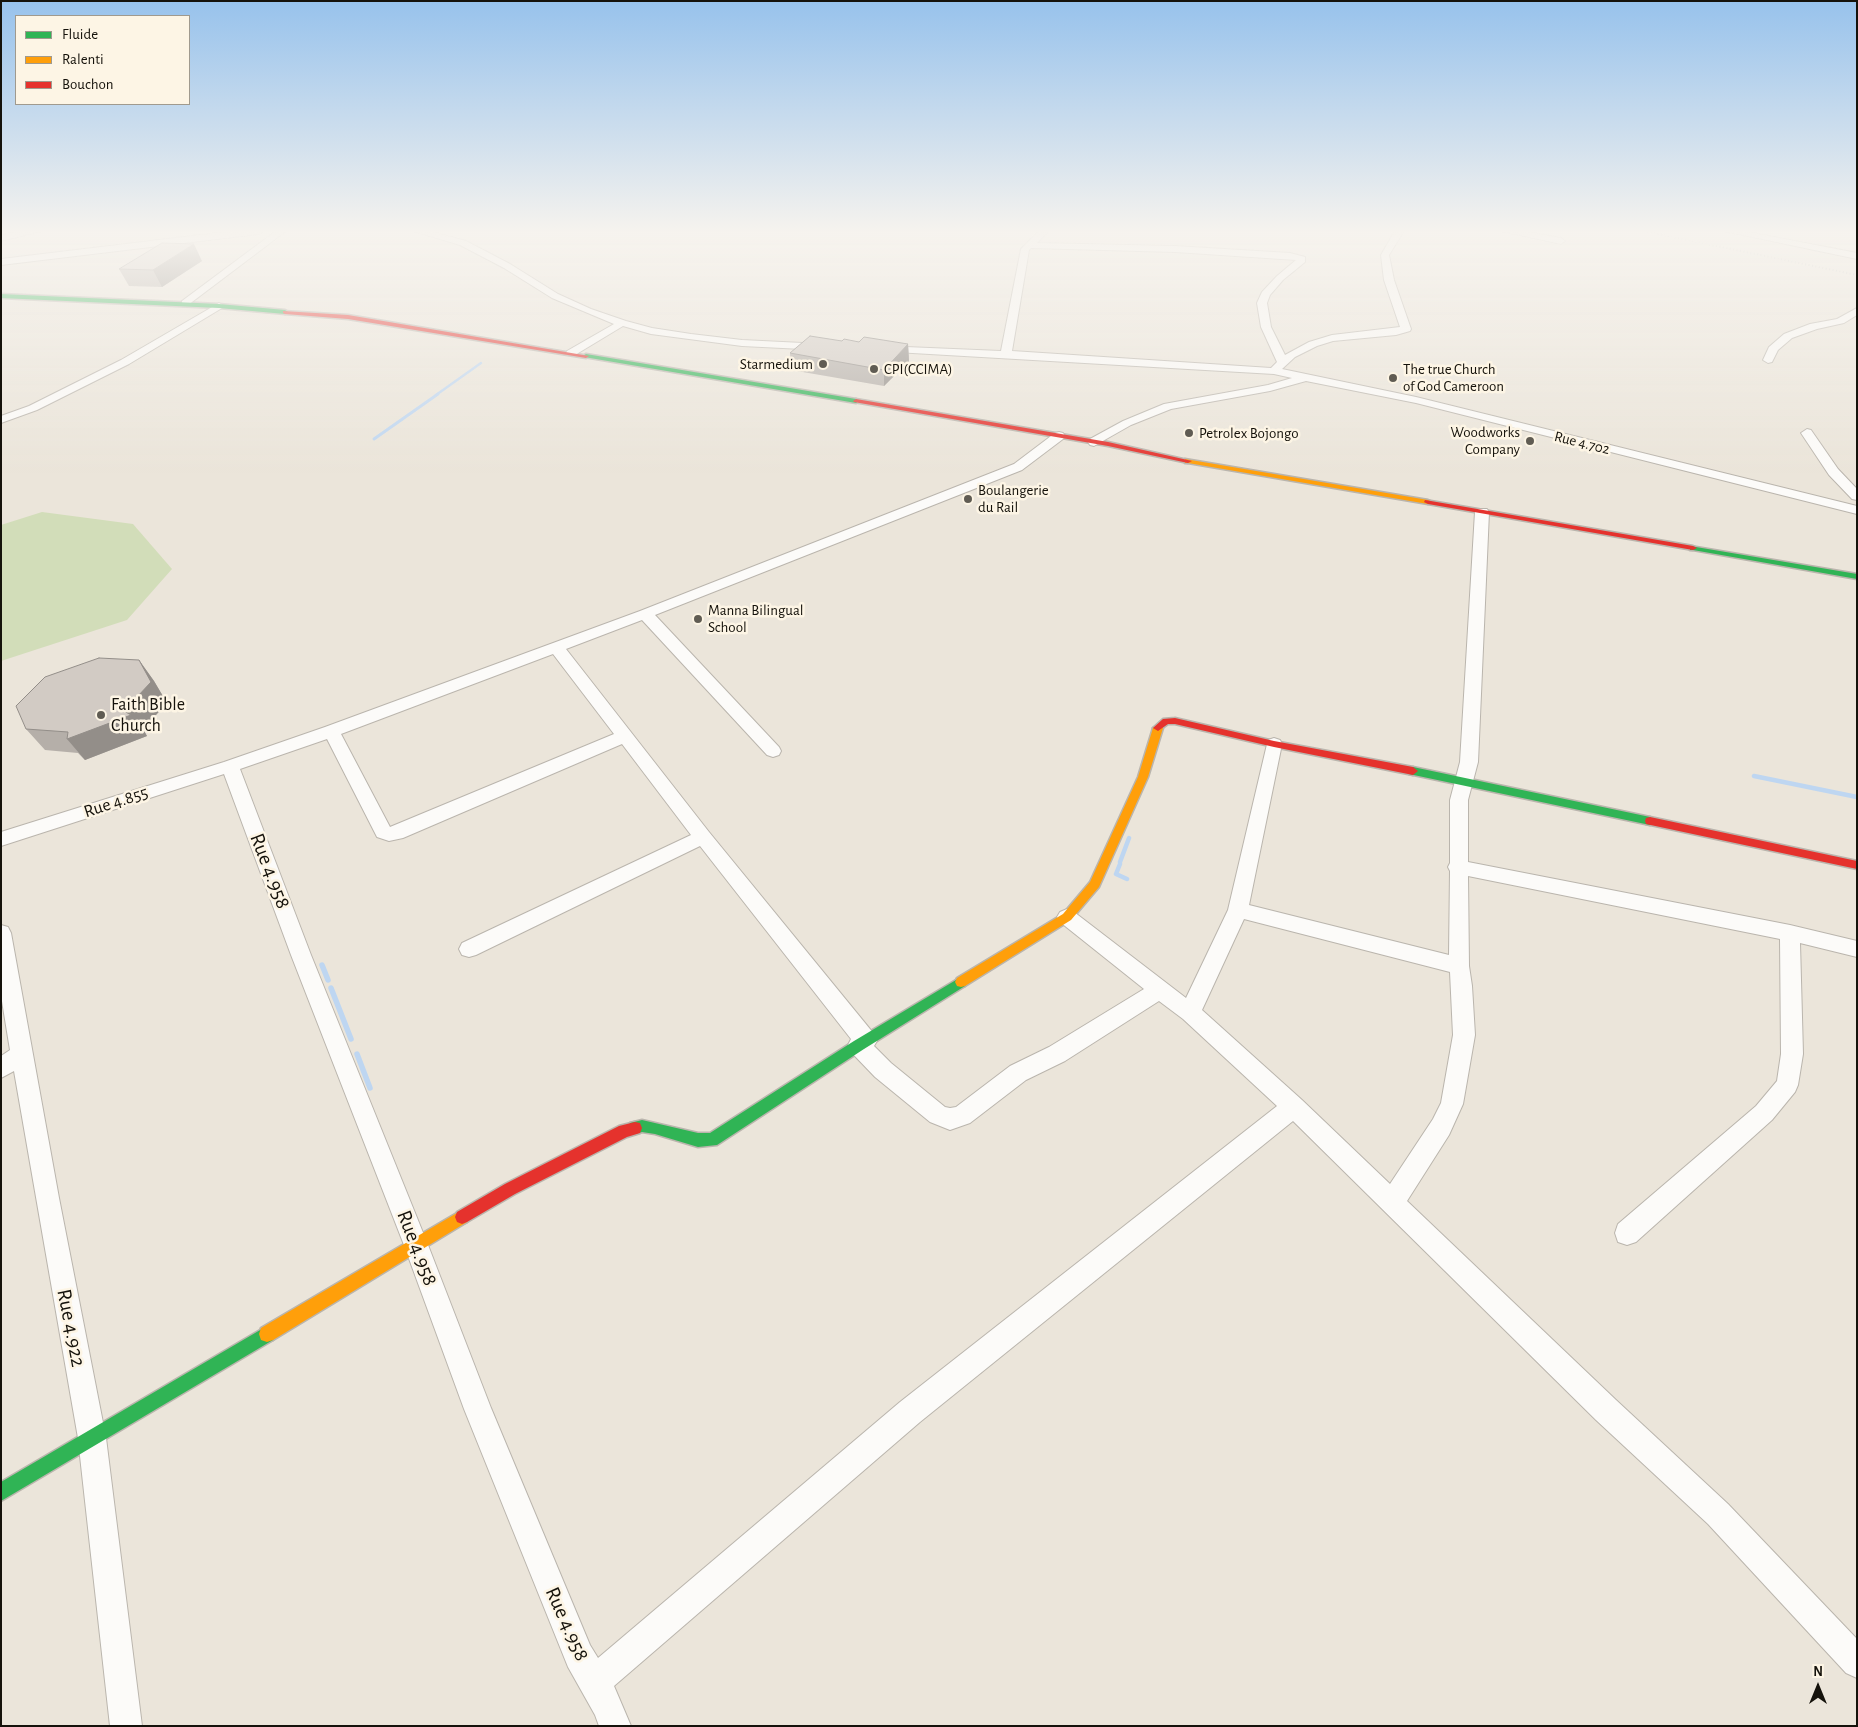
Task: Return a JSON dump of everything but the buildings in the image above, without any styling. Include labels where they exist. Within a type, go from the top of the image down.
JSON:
[{"type":"main road","points":[[278,312],[377,321],[721,377],[1108,444],[1482,512],[1857,569]]},
{"type":"main road","points":[[1108,444],[1124,444],[1155,449],[1857,577]]},
{"type":"main road","points":[[1,1492],[510,1189],[624,1131],[642,1126],[698,1140],[712,1140],[862,1043],[1067,917],[1095,884],[1143,777],[1159,726],[1166,722],[1176,721],[1274,744],[1463,781],[1857,865]]},
{"type":"street","points":[[1,420],[33,408],[125,362],[210,312]]},
{"type":"street","points":[[590,312],[651,331],[734,342],[838,347]]},
{"type":"street","points":[[1006,354],[1014,312]]},
{"type":"street","points":[[1264,312],[1266,327],[1283,363]]},
{"type":"street","points":[[1274,371],[1291,354],[1313,344],[1332,338],[1396,332],[1406,328],[1400,312]]},
{"type":"street","points":[[1768,360],[1773,349],[1788,336],[1814,326],[1840,321],[1856,312]]},
{"type":"street","points":[[571,354],[622,323]]},
{"type":"street","name":"Rue 4.702","points":[[867,348],[1006,354],[1274,371],[1416,400],[1857,510]]},
{"type":"street","points":[[1094,442],[1127,423],[1168,406],[1270,388],[1307,377]]},
{"type":"street","points":[[1807,433],[1833,472],[1857,496]]},
{"type":"street","name":"Rue 4.855","points":[[1,839],[230,766],[331,731],[645,614],[1018,467],[1059,436]]},
{"type":"street","points":[[1392,1203],[1441,1127],[1452,1104],[1464,1035],[1462,986],[1459,966],[1457,867],[1459,800],[1469,762],[1482,512]]},
{"type":"street","points":[[645,614],[773,751]]},
{"type":"street","points":[[556,647],[883,1070],[938,1115],[950,1119],[962,1116],[1018,1073],[1057,1054],[1160,989]]},
{"type":"street","points":[[331,731],[383,832],[389,834],[397,833],[625,736]]},
{"type":"street","points":[[1190,1013],[1238,910],[1274,744]]},
{"type":"street","name":"Rue 4.958","points":[[230,766],[301,955],[416,1245],[478,1409],[579,1656],[608,1707],[615,1726]]},
{"type":"street","points":[[469,949],[703,837]]},
{"type":"street","points":[[1457,867],[1857,949]]},
{"type":"street","points":[[1238,910],[1459,966]]},
{"type":"street","points":[[1067,917],[1190,1013],[1294,1107],[1606,1410],[1718,1514],[1857,1662]]},
{"type":"street","name":"Rue 4.922","points":[[1,933],[47,1198],[92,1438],[126,1726]]},
{"type":"street","points":[[1627,1233],[1764,1113],[1787,1085],[1792,1054],[1790,934]]},
{"type":"street","points":[[1,1068],[23,1053]]},
{"type":"street","points":[[594,1682],[910,1412],[1294,1107]]},
{"type":"green space","points":[[42,512],[133,524],[172,569],[127,620],[1,661],[1,525]]},
{"type":"waterway","points":[[436,395],[481,363]]},
{"type":"waterway","points":[[374,439],[438,394]]},
{"type":"waterway","points":[[1754,776],[1857,797]]},
{"type":"waterway","points":[[1120,862],[1129,838]]},
{"type":"waterway","points":[[1120,864],[1116,874],[1127,879]]},
{"type":"waterway","points":[[322,965],[328,980]]},
{"type":"waterway","points":[[331,988],[351,1039]]},
{"type":"waterway","points":[[357,1054],[370,1088]]},
{"type":"traffic: fast","points":[[281,312],[285,312]]},
{"type":"traffic: fast","points":[[586,356],[856,401]]},
{"type":"traffic: fast","points":[[1693,548],[1857,577]]},
{"type":"traffic: fast","points":[[1413,771],[1650,821]]},
{"type":"traffic: fast","points":[[635,1128],[642,1126],[655,1128],[698,1140],[712,1140],[961,982]]},
{"type":"traffic: fast","points":[[1,1492],[267,1334]]},
{"type":"traffic: slow","points":[[1188,461],[1428,502]]},
{"type":"traffic: slow","points":[[961,982],[1067,917],[1095,884],[1143,777],[1158,728]]},
{"type":"traffic: slow","points":[[267,1334],[462,1217]]},
{"type":"traffic: jam","points":[[285,312],[348,317],[586,356]]},
{"type":"traffic: jam","points":[[856,401],[1108,444],[1188,461]]},
{"type":"traffic: jam","points":[[1428,502],[1693,548]]},
{"type":"traffic: jam","points":[[1158,728],[1166,721],[1175,721],[1274,744],[1413,771]]},
{"type":"traffic: jam","points":[[1650,821],[1857,865]]},
{"type":"traffic: jam","points":[[462,1217],[510,1189],[624,1131],[635,1128]]},
{"type":"place","name":"Starmedium","points":[[823,364]]},
{"type":"place","name":"CPI(CCIMA)","points":[[874,369]]},
{"type":"place","name":"The true Church of God Cameroon","points":[[1393,378]]},
{"type":"place","name":"Petrolex Bojongo","points":[[1189,433]]},
{"type":"place","name":"Woodworks Company","points":[[1530,441]]},
{"type":"place","name":"Boulangerie du Rail","points":[[968,499]]},
{"type":"place","name":"Manna Bilingual School","points":[[698,619]]},
{"type":"place","name":"Faith Bible Church","points":[[101,715]]}]
